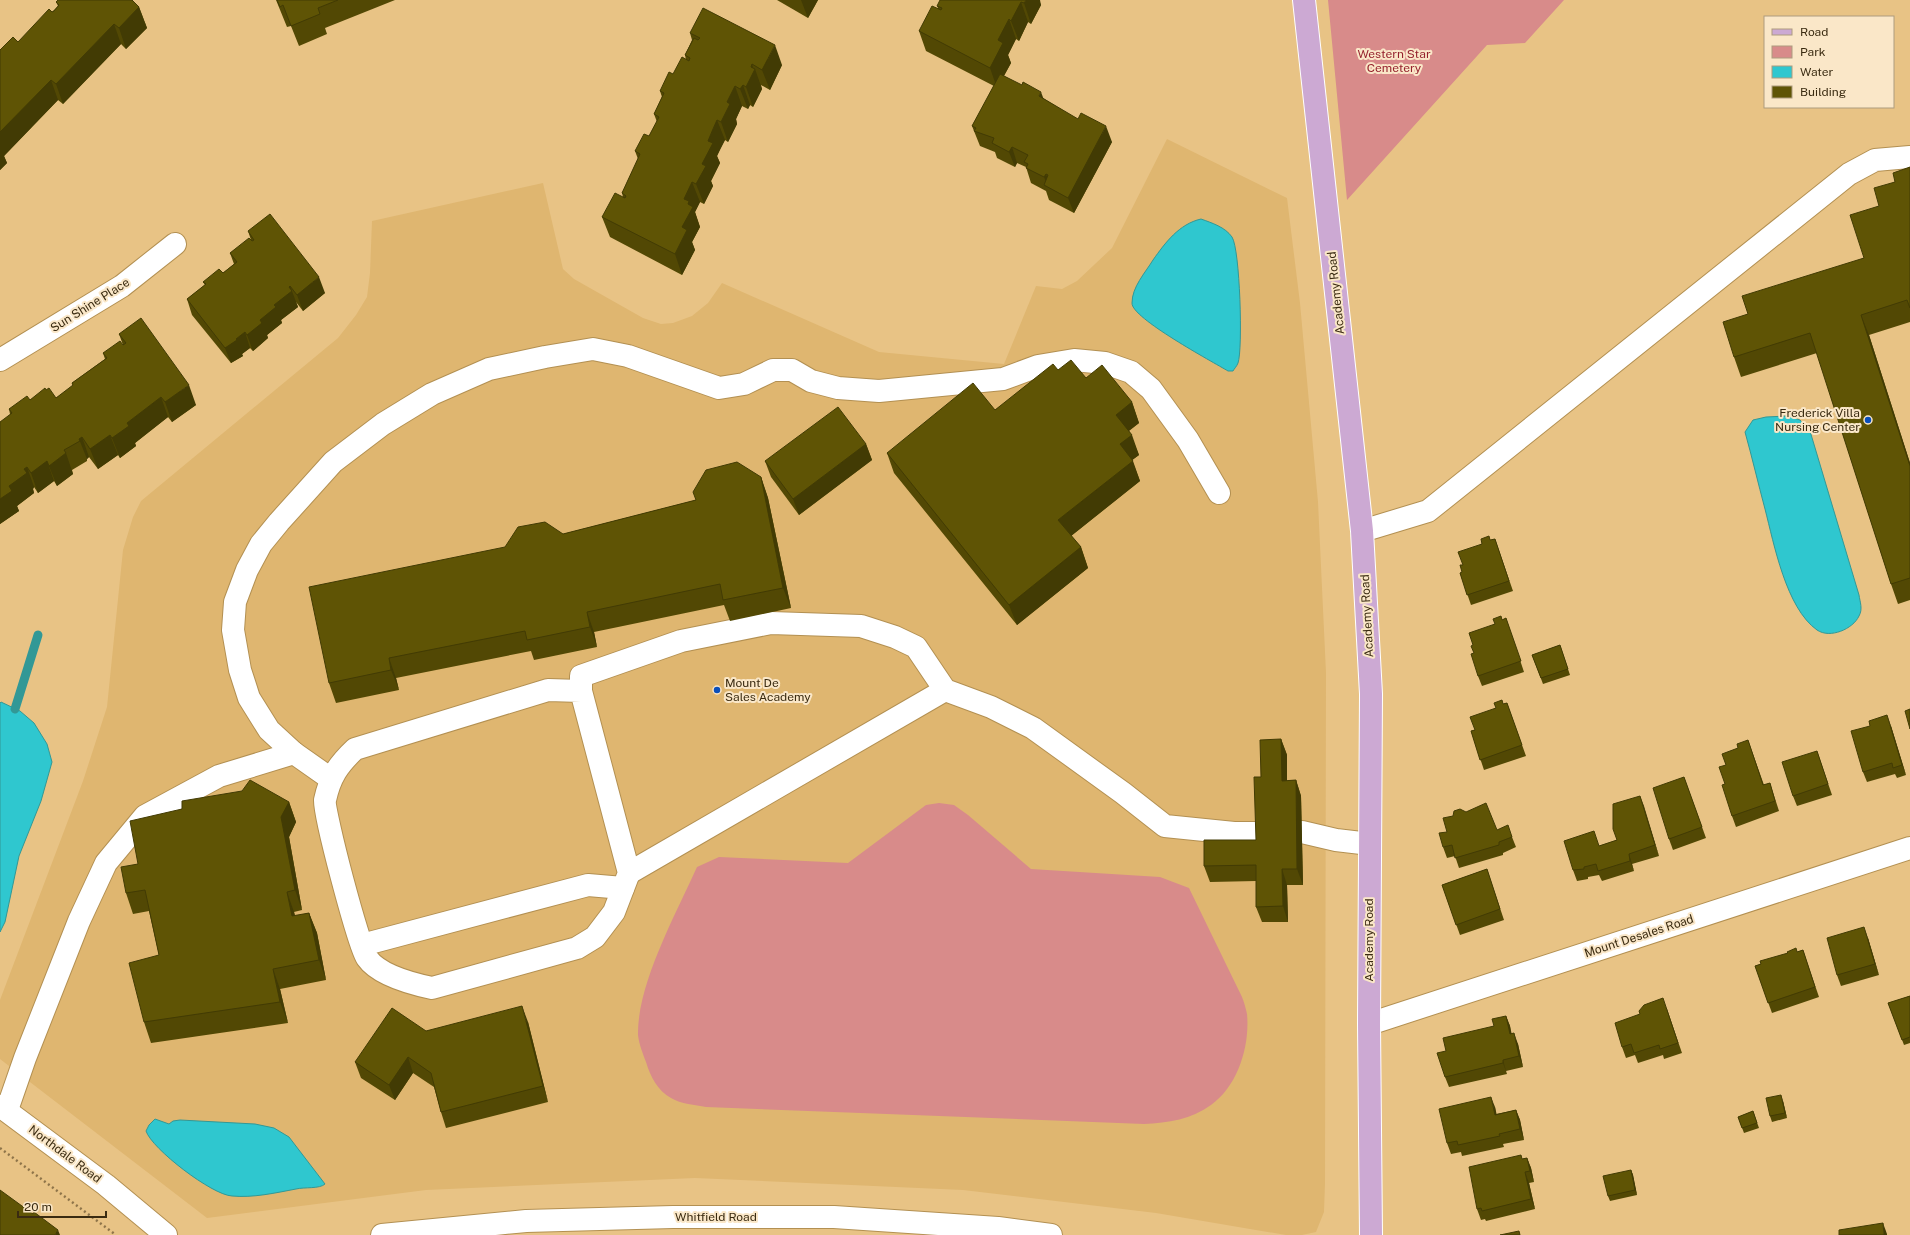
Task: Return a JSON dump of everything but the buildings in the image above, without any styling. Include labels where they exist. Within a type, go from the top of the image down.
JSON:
[{"type":"main road","name":"Academy Road","points":[[1304,0],[1362,531],[1370,694],[1368,1024],[1371,1235]]},
{"type":"street","points":[[1362,531],[1428,511],[1849,174],[1875,160],[1910,157]]},
{"type":"street","name":"Sun Shine Place","points":[[0,360],[122,286],[175,244]]},
{"type":"street","points":[[331,779],[294,753],[269,730],[249,698],[240,670],[233,630],[235,602],[247,570],[261,544],[333,462],[383,424],[426,398],[489,369],[545,357],[593,349],[628,356],[719,388],[744,384],[772,370],[792,370],[811,381],[838,388],[878,391],[1003,380],[1038,366],[1074,360],[1106,363],[1131,372],[1151,389],[1188,440],[1219,493]]},
{"type":"street","points":[[581,691],[548,690],[355,749],[340,763],[331,779],[324,802],[352,916],[362,945],[367,958],[383,972],[415,985],[432,988],[577,948],[595,937],[614,912],[626,881],[581,691],[580,676],[681,641],[771,623],[861,626],[895,637],[916,647],[945,690],[991,707],[1033,728],[1166,826],[1234,833],[1261,832]]},
{"type":"street","points":[[362,945],[588,885],[626,881],[945,690]]},
{"type":"street","points":[[4,1108],[76,929],[106,863],[145,816],[219,776],[294,753]]},
{"type":"street","points":[[1302,832],[1336,840],[1370,844]]},
{"type":"street","name":"Mount Desales Road","points":[[1368,1024],[1910,848]]},
{"type":"street","name":"Northdale Road","points":[[4,1108],[106,1185],[166,1235]]},
{"type":"street","name":"Whitfield Road","points":[[382,1235],[526,1221],[674,1217],[834,1217],[998,1228],[1051,1235]]},
{"type":"path","points":[[0,1148],[116,1235]]},
{"type":"shaded area","name":"Mount De Sales Academy","points":[[1167,139],[1287,198],[1300,303],[1318,502],[1326,673],[1325,1183],[1324,1212],[1316,1232],[1302,1235],[1286,1235],[1156,1213],[963,1190],[695,1178],[426,1190],[207,1218],[0,1059],[0,1000],[83,781],[107,707],[123,550],[133,517],[141,501],[338,338],[356,315],[367,297],[370,273],[372,221],[543,183],[563,269],[574,279],[643,318],[661,324],[673,323],[692,316],[708,303],[722,283],[879,352],[1004,364],[1036,286],[1062,289],[1077,281],[1112,248]]},
{"type":"green space","name":"Western Star Cemetery","points":[[1328,0],[1564,0],[1525,43],[1487,45],[1347,200]]},
{"type":"green space","points":[[939,803],[954,805],[968,815],[1031,869],[1160,877],[1189,888],[1242,997],[1247,1014],[1244,1052],[1235,1076],[1220,1097],[1204,1110],[1188,1117],[1162,1123],[1144,1124],[706,1107],[679,1102],[666,1095],[658,1087],[650,1073],[640,1045],[638,1035],[639,1015],[644,994],[659,950],[697,867],[719,857],[848,863],[926,805]]},
{"type":"water","points":[[1201,219],[1226,231],[1232,237],[1235,245],[1240,299],[1240,354],[1238,363],[1233,371],[1228,371],[1158,329],[1144,319],[1135,310],[1132,303],[1134,291],[1162,247],[1179,230],[1186,225]]},
{"type":"water","points":[[1787,416],[1800,420],[1810,431],[1859,595],[1861,611],[1856,621],[1847,629],[1834,633],[1822,633],[1806,620],[1789,591],[1777,557],[1745,432],[1753,420],[1766,417]]},
{"type":"water","points":[[1,702],[20,711],[34,723],[47,744],[52,762],[41,801],[19,856],[5,922],[0,932],[0,703]]},
{"type":"water","points":[[155,1119],[169,1124],[173,1121],[180,1120],[255,1124],[274,1128],[289,1137],[325,1184],[323,1186],[299,1188],[256,1196],[232,1196],[223,1194],[198,1180],[159,1149],[146,1131]]},
{"type":"waterway","points":[[15,709],[38,635]]},
{"type":"place","name":"Frederick Villa Nursing Center","points":[[1868,420]]},
{"type":"place","name":"Mount De Sales Academy","points":[[717,690]]}]
